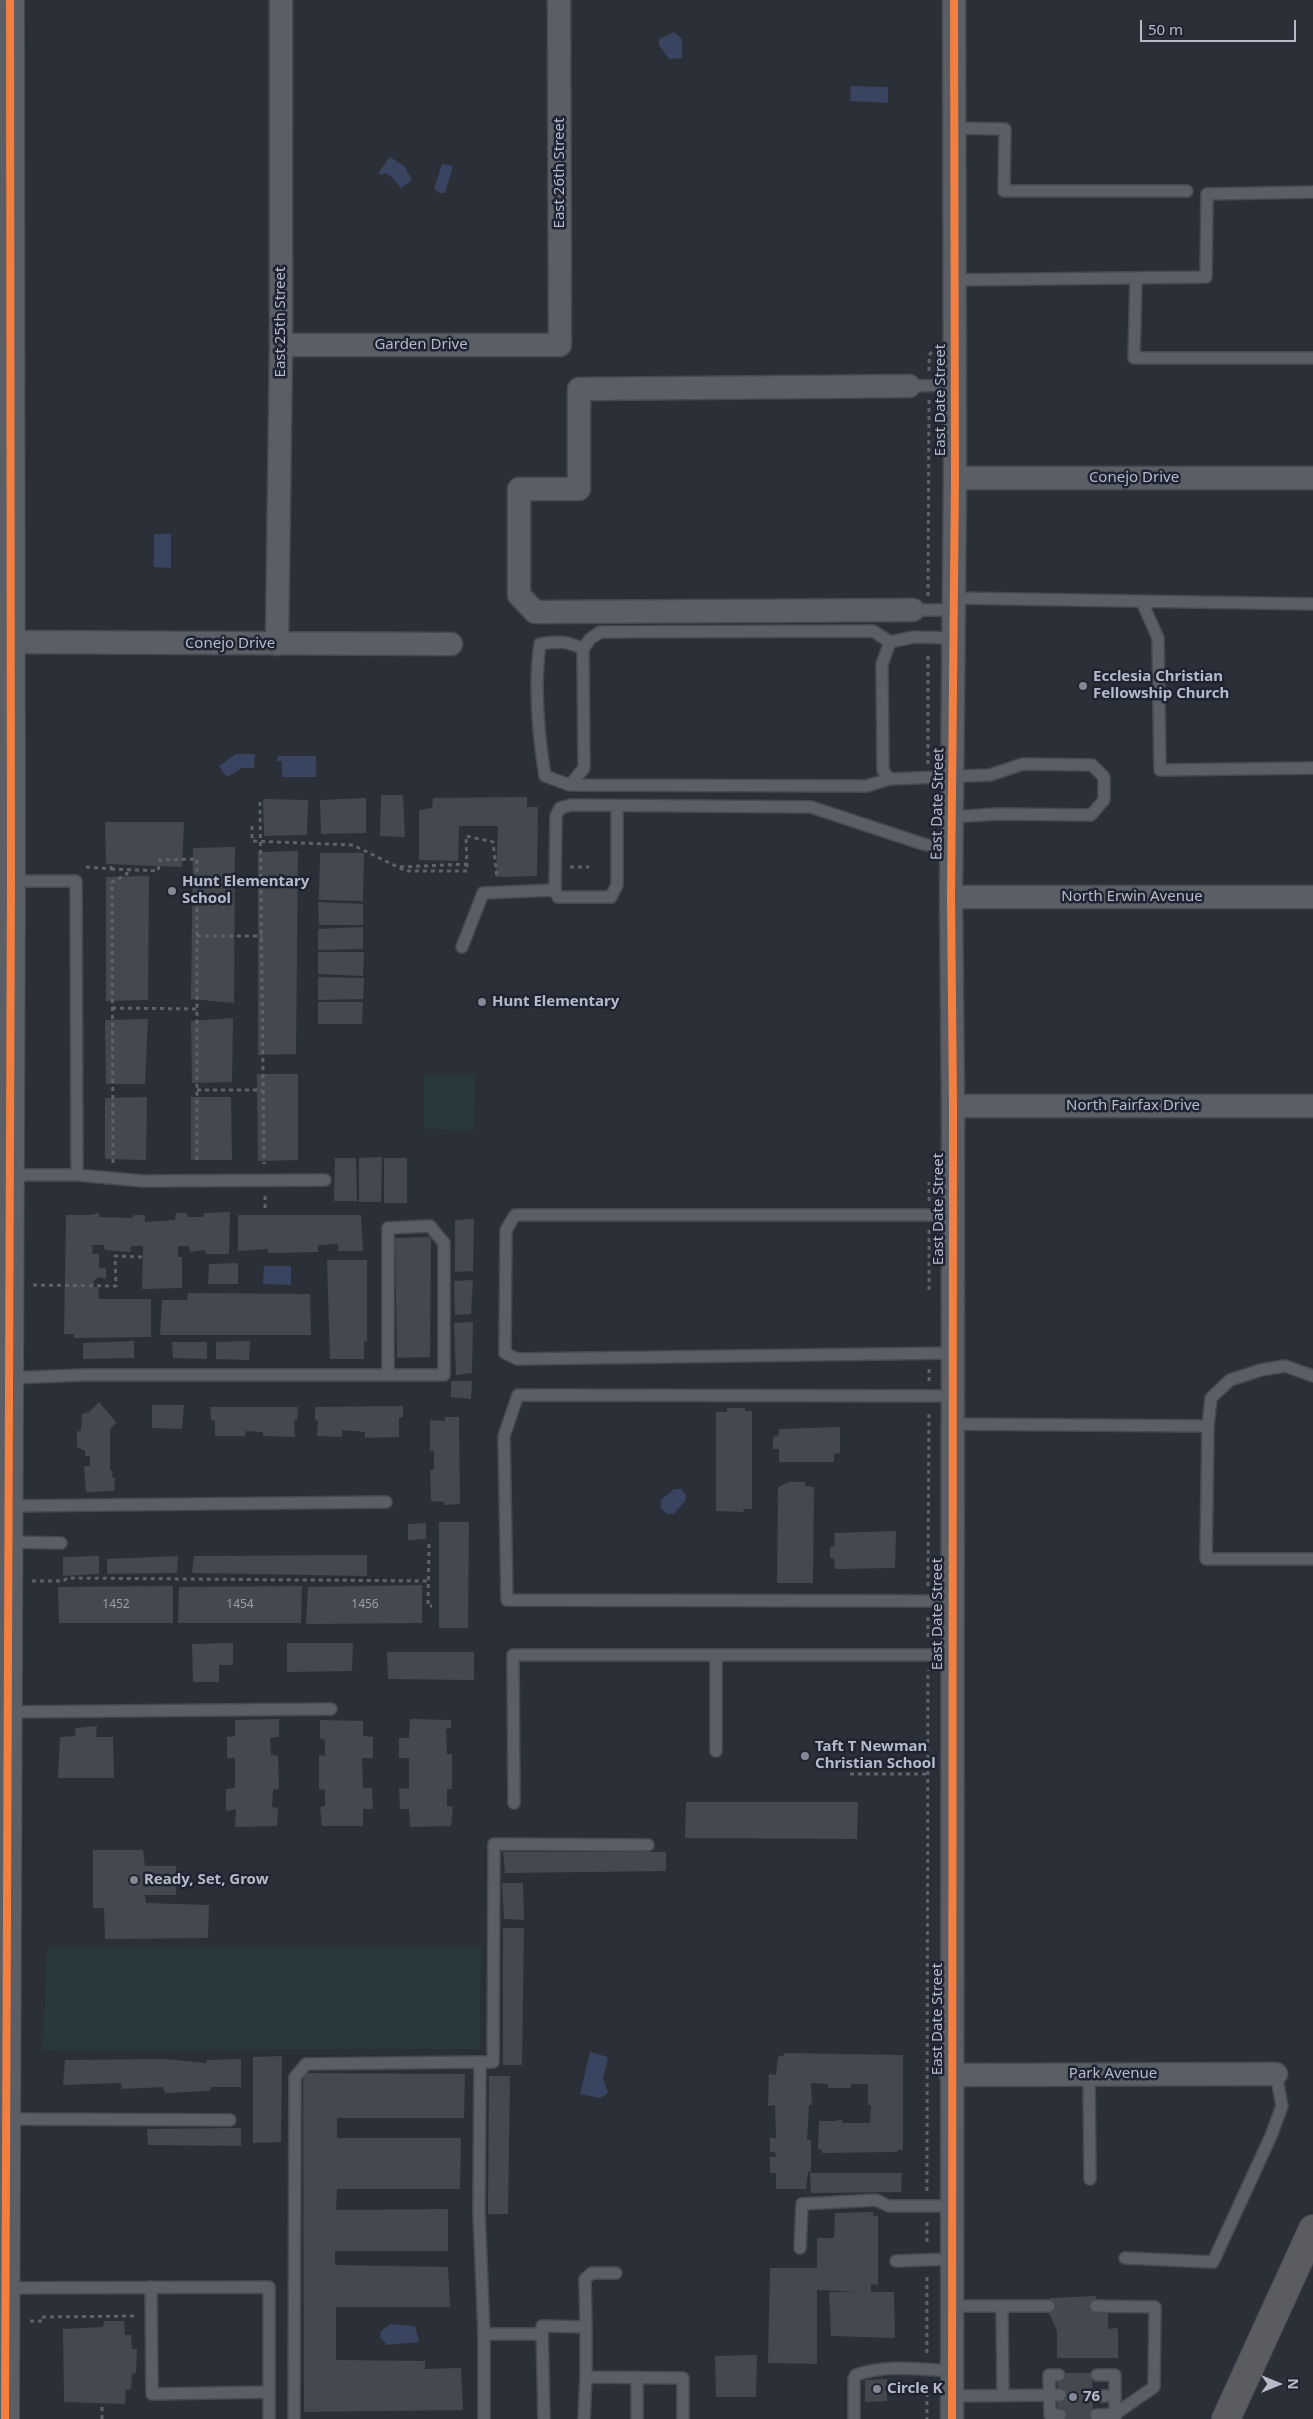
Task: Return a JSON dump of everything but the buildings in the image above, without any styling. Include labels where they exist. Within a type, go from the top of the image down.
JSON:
[{"type":"highway","points":[[1226,2419],[1313,2229]]},
{"type":"street","points":[[5,2419],[6,2119],[3,2085],[8,1712],[4,1542],[8,1506],[11,881],[5,796],[10,642],[10,0]]},
{"type":"street","name":"East 25th Street","points":[[276,644],[281,345],[281,0]]},
{"type":"street","name":"East 26th Street","points":[[559,0],[560,345]]},
{"type":"street","name":"East Date Street","points":[[952,2419],[953,1106],[951,897],[955,478],[954,0]]},
{"type":"street","name":"Garden Drive","points":[[281,345],[560,345]]},
{"type":"street","points":[[909,386],[579,389],[579,489],[519,489],[520,595],[536,612],[913,610]]},
{"type":"street","name":"Conejo Drive","points":[[955,478],[1313,478]]},
{"type":"street","name":"Conejo Drive","points":[[10,642],[451,644]]},
{"type":"street","name":"North Erwin Avenue","points":[[951,897],[1313,897]]},
{"type":"street","name":"North Fairfax Drive","points":[[953,1106],[1313,1106]]},
{"type":"street","name":"Park Avenue","points":[[951,2075],[1276,2074]]},
{"type":"lane","points":[[954,128],[1005,129],[1004,191],[1187,191]]},
{"type":"lane","points":[[954,280],[1206,277],[1207,194],[1313,192]]},
{"type":"lane","points":[[1136,278],[1134,358],[1313,358]]},
{"type":"lane","points":[[909,386],[955,385]]},
{"type":"lane","points":[[913,610],[954,604],[1142,602],[1313,604]]},
{"type":"lane","points":[[1142,602],[1158,638],[1160,770],[1313,768]]},
{"type":"lane","points":[[570,785],[584,768],[583,649],[590,639],[600,632],[873,632],[890,642],[914,637],[954,638]]},
{"type":"lane","points":[[583,649],[572,643],[555,641],[540,644],[538,663],[541,749],[545,776],[570,785],[868,786],[889,779],[990,775],[1023,764],[1092,765],[1104,777],[1104,800],[1091,815],[997,814],[952,817]]},
{"type":"lane","points":[[889,779],[883,770],[882,664],[890,642]]},
{"type":"lane","points":[[617,806],[617,885],[611,897],[558,897],[555,890],[556,816],[560,808],[571,805],[811,806],[923,844],[952,851]]},
{"type":"lane","points":[[11,881],[76,881],[77,1175]]},
{"type":"lane","points":[[462,947],[483,893],[555,890]]},
{"type":"lane","points":[[10,1175],[77,1175],[143,1181],[325,1180]]},
{"type":"lane","points":[[952,1214],[515,1214],[506,1230],[505,1353],[517,1359],[952,1352]]},
{"type":"lane","points":[[9,1378],[83,1375],[388,1375],[444,1375],[444,1243],[430,1226],[388,1228],[388,1375]]},
{"type":"lane","points":[[1313,1376],[1285,1366],[1261,1370],[1230,1380],[1211,1398],[1208,1426],[1206,1559],[1313,1559]]},
{"type":"lane","points":[[952,1396],[518,1395],[504,1436],[507,1600],[952,1600]]},
{"type":"lane","points":[[952,1424],[1208,1426]]},
{"type":"lane","points":[[8,1506],[386,1502]]},
{"type":"lane","points":[[4,1542],[61,1543]]},
{"type":"lane","points":[[514,1803],[512,1655],[952,1655]]},
{"type":"lane","points":[[716,1655],[716,1751]]},
{"type":"lane","points":[[8,1712],[331,1709]]},
{"type":"lane","points":[[294,2419],[295,2076],[306,2064],[493,2062],[494,1844],[648,1845]]},
{"type":"lane","points":[[480,2062],[479,2213],[484,2334],[484,2419]]},
{"type":"lane","points":[[1090,2074],[1090,2179]]},
{"type":"lane","points":[[1125,2258],[1213,2262],[1272,2136],[1282,2106],[1276,2074]]},
{"type":"lane","points":[[6,2119],[230,2120]]},
{"type":"lane","points":[[800,2248],[802,2204],[876,2200],[889,2206],[951,2206]]},
{"type":"lane","points":[[896,2261],[951,2259]]},
{"type":"lane","points":[[584,2419],[586,2378],[585,2279],[592,2273],[616,2273]]},
{"type":"lane","points":[[6,2288],[269,2287],[269,2419]]},
{"type":"lane","points":[[151,2288],[152,2394],[269,2392]]},
{"type":"lane","points":[[951,2306],[1050,2306]]},
{"type":"lane","points":[[1002,2306],[1003,2396]]},
{"type":"lane","points":[[1096,2306],[1155,2306],[1154,2387],[1114,2417],[1096,2415]]},
{"type":"lane","points":[[544,2419],[542,2326],[586,2326]]},
{"type":"lane","points":[[484,2334],[542,2334]]},
{"type":"lane","points":[[854,2419],[854,2380],[856,2375],[868,2371],[903,2368],[951,2371]]},
{"type":"lane","points":[[1097,2374],[1114,2374],[1114,2417]]},
{"type":"lane","points":[[1059,2375],[1050,2375],[1055,2396],[1050,2415],[1060,2415]]},
{"type":"lane","points":[[586,2378],[683,2378],[683,2419]]},
{"type":"lane","points":[[637,2378],[637,2419]]},
{"type":"lane","points":[[951,2396],[1055,2396]]},
{"type":"lane","points":[[1096,2396],[1114,2396]]},
{"type":"path","points":[[260,802],[265,1208]]},
{"type":"path","points":[[252,826],[252,841],[260,843],[354,845],[406,871],[467,871],[466,836],[493,842],[497,880],[507,880]]},
{"type":"path","points":[[111,869],[158,871],[160,860],[197,859],[197,1160]]},
{"type":"path","points":[[397,867],[467,864]]},
{"type":"path","points":[[555,867],[589,867]]},
{"type":"path","points":[[113,1159],[112,882],[127,874],[127,870]]},
{"type":"path","points":[[197,936],[262,936]]},
{"type":"path","points":[[112,1008],[197,1009]]},
{"type":"path","points":[[197,1090],[262,1090]]},
{"type":"path","points":[[32,1285],[116,1286],[115,1256],[142,1257]]},
{"type":"path","points":[[429,1544],[428,1606],[432,1606]]},
{"type":"path","points":[[30,1581],[64,1581],[67,1578],[428,1581]]},
{"type":"path","points":[[850,1774],[928,1774]]},
{"type":"path","points":[[29,2321],[42,2321],[42,2317],[134,2316]]},
{"type":"path","points":[[102,2404],[102,2419]]},
{"type":"shaded area","points":[[424,1075],[475,1075],[474,1130],[424,1129]]},
{"type":"shaded area","points":[[47,1947],[481,1947],[480,2049],[43,2050]]},
{"type":"water","points":[[674,32],[682,39],[682,58],[669,59],[659,45],[659,39]]},
{"type":"water","points":[[851,86],[888,87],[888,103],[850,101]]},
{"type":"water","points":[[390,157],[405,167],[412,180],[401,188],[392,177],[385,173],[382,175],[378,173]]},
{"type":"water","points":[[442,164],[453,166],[445,193],[440,193],[434,189]]},
{"type":"water","points":[[154,534],[171,534],[171,568],[154,567]]},
{"type":"water","points":[[236,754],[255,754],[254,768],[242,768],[227,777],[219,766]]},
{"type":"water","points":[[278,756],[316,756],[316,777],[282,777],[282,761],[277,761]]},
{"type":"water","points":[[264,1266],[291,1266],[291,1285],[263,1284]]},
{"type":"water","points":[[674,1489],[681,1489],[686,1495],[685,1501],[674,1514],[667,1514],[661,1509],[661,1500]]},
{"type":"water","points":[[590,2052],[608,2057],[603,2079],[608,2093],[600,2098],[580,2094]]},
{"type":"water","points":[[390,2324],[415,2326],[419,2342],[387,2345],[380,2337],[381,2331]]},
{"type":"cycle path","points":[[5,2419],[11,881],[10,0]]},
{"type":"cycle path","points":[[952,2419],[953,1106],[951,897],[955,478],[954,0]]},
{"type":"place","name":"Ecclesia Christian Fellowship Church","points":[[1083,686]]},
{"type":"place","name":"Hunt Elementary School","points":[[172,891]]},
{"type":"place","name":"Hunt Elementary","points":[[482,1002]]},
{"type":"place","name":"Taft T Newman Christian School","points":[[805,1756]]},
{"type":"place","name":"Ready, Set, Grow","points":[[134,1880]]},
{"type":"place","name":"Circle K","points":[[877,2389]]},
{"type":"place","name":"76","points":[[1073,2397]]}]
